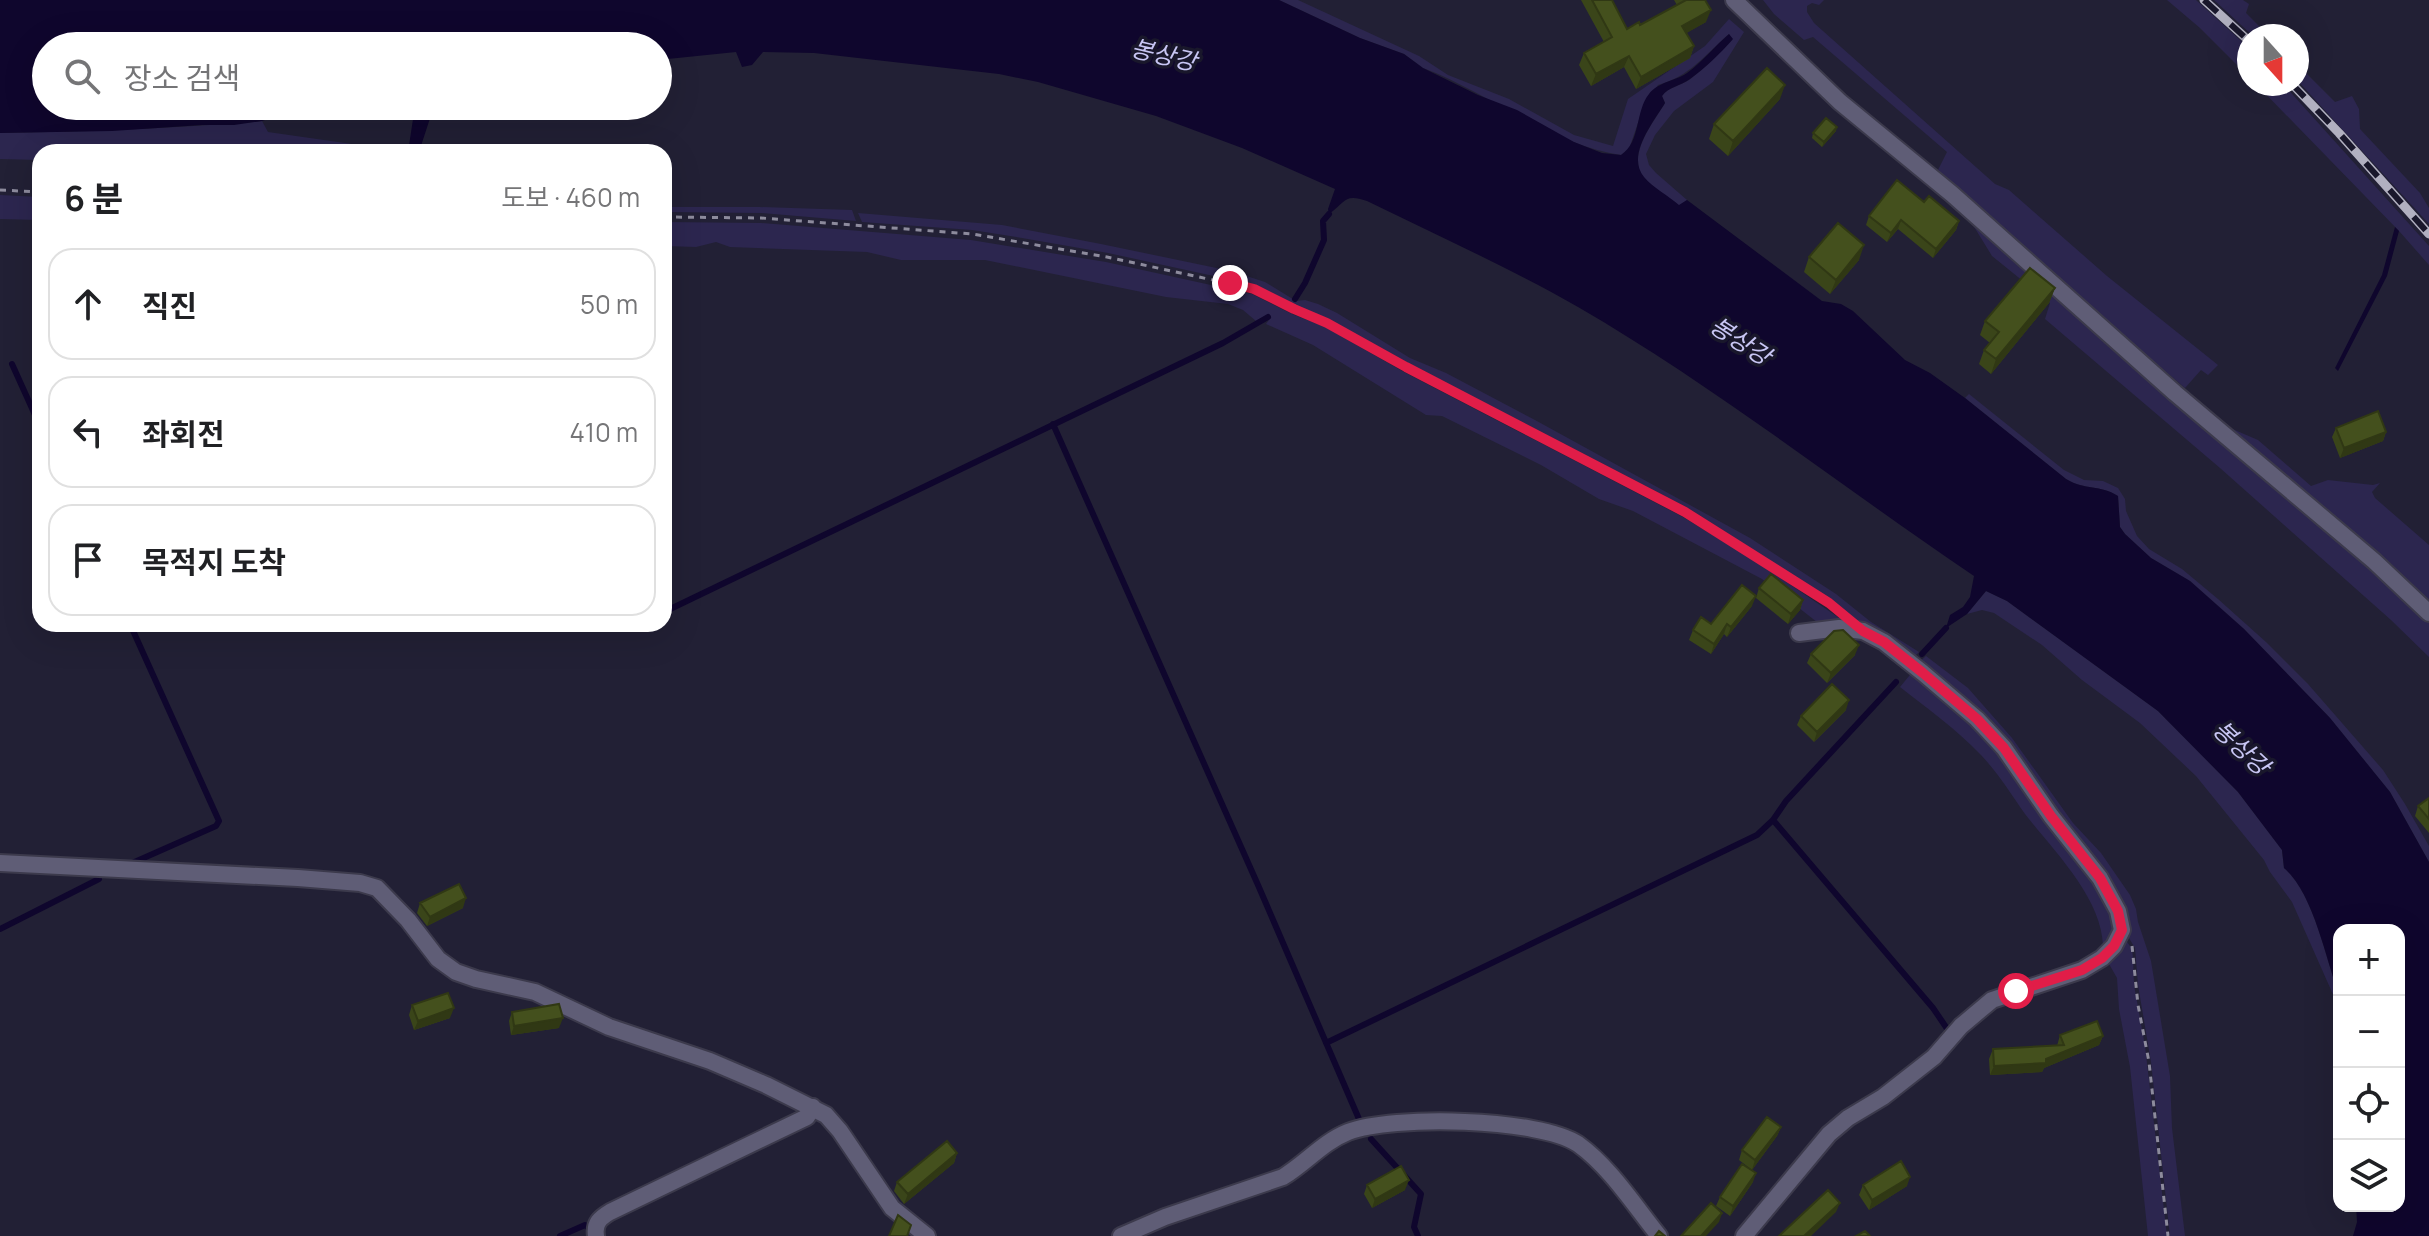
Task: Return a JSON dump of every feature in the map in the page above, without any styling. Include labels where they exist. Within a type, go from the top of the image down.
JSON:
[{"type":"street","points":[[1734,0],[1840,102],[1952,194],[2175,393],[2374,561],[2429,613]]},
{"type":"street","points":[[1744,1236],[1829,1134],[1934,1057],[1961,1026],[1992,1000],[2082,970],[2114,946],[2122,930],[2118,911],[2100,878],[2051,816],[2004,748],[1977,719],[1884,642],[1863,631],[1839,628],[1799,633]]},
{"type":"street","points":[[0,863],[298,878],[360,883],[377,888],[408,920],[438,959],[456,972],[535,992],[609,1027],[710,1061],[826,1115],[892,1208],[927,1236]]},
{"type":"street","points":[[596,1236],[597,1222],[610,1212],[807,1117],[813,1107]]},
{"type":"street","points":[[1121,1236],[1165,1217],[1283,1177],[1297,1169],[1327,1142],[1350,1131],[1415,1122],[1512,1126],[1575,1142],[1602,1166],[1659,1236]]},
{"type":"path","points":[[0,190],[32,192]]},
{"type":"path","points":[[672,217],[761,218],[972,234],[1107,257],[1254,289],[1327,323],[1685,512],[1840,613]]},
{"type":"path","points":[[2122,930],[2135,957],[2137,995],[2149,1062],[2168,1236]]},
{"type":"shaded area","points":[[1279,0],[1298,0],[1419,56],[1448,75],[1509,99],[1574,135],[1613,146],[1628,99],[1705,46],[1729,19],[1744,32],[1713,82],[1674,111],[1655,135],[1646,154],[1649,165],[1656,173],[1687,200],[1679,206],[1644,178],[1639,169],[1640,150],[1665,103],[1662,96],[1712,61],[1732,40],[1729,34],[1688,71],[1658,85],[1641,114],[1629,149],[1621,155],[1596,150],[1546,130],[1472,90],[1423,68],[1404,54],[1360,38]]},
{"type":"shaded area","points":[[1763,0],[1824,0],[1819,5],[1812,3],[1807,6],[1814,23],[1995,184],[2009,190],[2107,276],[2218,365],[2208,375],[2201,370],[2185,388],[2073,293],[1938,170],[1947,152],[1813,37],[1804,40]]},
{"type":"shaded area","points":[[2167,0],[2196,0],[2237,37],[2237,65]]},
{"type":"shaded area","points":[[2214,0],[2243,0],[2249,4],[2246,13],[2257,24],[2240,24]]},
{"type":"shaded area","points":[[2309,76],[2335,102],[2352,96],[2359,109],[2360,129],[2420,193],[2429,208],[2429,224],[2309,93]]},
{"type":"shaded area","points":[[2268,96],[2294,96],[2429,246],[2429,265]]},
{"type":"shaded area","points":[[262,121],[268,132],[352,144],[32,144],[32,160],[0,159],[0,133]]},
{"type":"shaded area","points":[[0,195],[32,197],[32,220],[0,219]]},
{"type":"shaded area","points":[[672,207],[852,210],[856,221],[761,213],[672,212]]},
{"type":"shaded area","points":[[1965,212],[2375,570],[2429,621],[2429,657],[2220,468],[2045,319],[2050,303],[1992,256]]},
{"type":"shaded area","points":[[858,213],[1002,225],[1231,271],[1265,282],[1296,301],[1305,300],[1337,313],[1410,358],[1446,373],[1535,420],[1750,538],[1919,652],[1912,659],[1865,628],[1831,600],[1688,508],[1329,319],[1255,285],[1022,238],[972,230],[862,222]]},
{"type":"shaded area","points":[[672,222],[761,223],[971,240],[1106,262],[1252,294],[1325,327],[1404,372],[1683,517],[1760,564],[1851,626],[1822,626],[1762,579],[1633,511],[1599,499],[1541,465],[1442,416],[1426,415],[1313,345],[1266,324],[1271,317],[1267,315],[1256,321],[1243,310],[1228,304],[1166,297],[985,260],[901,260],[867,252],[730,247],[716,242],[696,247],[672,246]]},
{"type":"shaded area","points":[[1969,394],[2064,470],[2084,480],[2103,481],[2118,488],[2125,499],[2126,511],[2137,536],[2149,549],[2182,569],[2266,642],[2308,684],[2383,770],[2429,846],[2429,862],[2390,792],[2330,718],[2244,629],[2190,581],[2151,558],[2125,534],[2120,527],[2118,496],[2066,479],[1965,398]]},
{"type":"shaded area","points":[[2230,428],[2258,440],[2311,486],[2328,480],[2380,483],[2372,492],[2375,498],[2429,545],[2429,603]]},
{"type":"shaded area","points":[[1986,591],[2007,601],[2158,711],[2238,792],[2282,850],[2284,868],[2311,909],[2333,976],[2333,994],[2292,902],[2264,860],[2196,776],[2140,723],[2082,680],[2042,645],[1994,613],[1982,610],[1967,614]]},
{"type":"shaded area","points":[[1926,656],[1968,688],[2012,738],[2130,895],[2151,961],[2170,1076],[2172,1128],[2185,1236],[2170,1236],[2135,948],[2054,815],[1917,664]]},
{"type":"shaded area","points":[[1914,670],[1975,721],[2097,880],[2119,929],[2108,948],[2103,946],[2101,928],[2085,893],[1993,769],[1962,736],[1900,687]]},
{"type":"shaded area","points":[[2123,936],[2132,949],[2167,1236],[2148,1236],[2117,978],[2109,964],[2103,967]]},
{"type":"water","name":"봉상강","points":[[0,0],[1279,0],[1360,38],[1404,54],[1423,68],[1517,110],[1574,142],[1602,153],[1621,155],[1632,142],[1649,94],[1687,73],[1729,34],[1733,39],[1712,60],[1690,79],[1662,96],[1665,103],[1648,129],[1640,149],[1639,168],[1644,177],[1679,205],[1687,200],[1822,301],[1841,304],[1853,311],[1905,360],[1965,398],[2066,479],[2118,496],[2120,527],[2125,534],[2151,558],[2190,581],[2244,629],[2330,718],[2390,792],[2429,862],[2429,1236],[2353,1236],[2356,1212],[2405,1212],[2405,924],[2333,924],[2333,976],[2311,909],[2284,868],[2282,850],[2238,792],[2158,711],[2007,601],[1986,591],[1967,614],[1946,628],[1950,615],[1963,607],[1970,597],[1974,576],[1680,370],[1629,338],[1526,279],[1367,201],[1349,198],[1329,214],[1335,189],[1242,148],[1156,116],[1038,82],[999,74],[814,53],[763,52],[752,65],[742,67],[736,52],[672,59],[672,32],[32,32],[32,120],[265,120],[234,125],[0,133]]},
{"type":"water","points":[[413,120],[429,120],[422,144],[409,144]]},
{"type":"water","points":[[2395,227],[2399,231],[2387,276],[2338,371],[2335,368],[2382,275]]},
{"type":"building","points":[[1592,0],[1612,0],[1627,29],[1686,0],[1705,0],[1711,10],[1682,26],[1694,46],[1641,77],[1629,56],[1596,74],[1584,53],[1612,37]]},
{"type":"building","points":[[1767,68],[1785,85],[1733,141],[1714,124]]},
{"type":"building","points":[[1826,118],[1837,127],[1824,142],[1813,133]]},
{"type":"building","points":[[1897,180],[1924,202],[1929,196],[1959,221],[1936,249],[1901,220],[1891,233],[1869,216]]},
{"type":"building","points":[[1838,223],[1864,245],[1836,280],[1809,257]]},
{"type":"building","points":[[2030,268],[2055,288],[1996,359],[1984,350],[1999,332],[1985,321]]},
{"type":"building","points":[[2378,411],[2386,432],[2344,448],[2336,428]]},
{"type":"building","points":[[1771,574],[1803,600],[1791,614],[1759,588]]},
{"type":"building","points":[[1742,585],[1756,596],[1731,627],[1727,624],[1714,644],[1693,630],[1701,617],[1711,624]]},
{"type":"building","points":[[1843,630],[1859,645],[1831,673],[1811,654],[1834,631]]},
{"type":"building","points":[[1832,684],[1849,700],[1817,732],[1801,716]]},
{"type":"building","points":[[2429,798],[2429,819],[2418,806]]},
{"type":"building","points":[[459,884],[466,898],[430,917],[420,903]]},
{"type":"building","points":[[448,993],[454,1008],[418,1021],[412,1005]]},
{"type":"building","points":[[559,1004],[563,1018],[514,1026],[512,1012]]},
{"type":"building","points":[[2097,1021],[2103,1036],[2046,1059],[2046,1063],[1994,1066],[1993,1049],[2064,1045],[2060,1035]]},
{"type":"building","points":[[1767,1117],[1781,1127],[1755,1160],[1742,1150]]},
{"type":"building","points":[[947,1141],[957,1153],[908,1194],[897,1182]]},
{"type":"building","points":[[1901,1161],[1910,1177],[1872,1200],[1863,1185]]},
{"type":"building","points":[[1742,1164],[1756,1173],[1733,1206],[1720,1197]]},
{"type":"building","points":[[1401,1166],[1409,1180],[1375,1199],[1367,1185]]},
{"type":"building","points":[[1828,1190],[1840,1203],[1804,1236],[1779,1236]]},
{"type":"building","points":[[1711,1203],[1722,1213],[1701,1236],[1681,1236]]},
{"type":"building","points":[[898,1215],[911,1225],[907,1236],[889,1236]]},
{"type":"waterway","points":[[1295,299],[1324,240],[1323,221],[1329,214]]},
{"type":"waterway","points":[[672,608],[1223,343],[1268,317]]},
{"type":"waterway","points":[[12,364],[32,408]]},
{"type":"waterway","points":[[1053,424],[1362,1126]]},
{"type":"waterway","points":[[1922,654],[1946,628]]},
{"type":"waterway","points":[[130,864],[216,826],[219,821],[134,632]]},
{"type":"waterway","points":[[1326,1043],[1757,835],[1896,682]]},
{"type":"waterway","points":[[1773,820],[1933,1008],[1950,1033]]},
{"type":"waterway","points":[[0,929],[99,879]]},
{"type":"waterway","points":[[1371,1139],[1421,1194],[1414,1227],[1418,1236]]},
{"type":"waterway","points":[[560,1236],[585,1225],[590,1229]]},
{"type":"railway","points":[[2204,0],[2237,30]]},
{"type":"railway","points":[[2304,96],[2429,234]]},
{"type":"route","points":[[1230,283],[1254,289],[1327,323],[1685,512],[1829,603],[1863,631],[1884,642],[1977,719],[2004,748],[2051,816],[2100,878],[2118,911],[2122,930],[2114,946],[2102,958],[2082,970],[2016,991]]}]
